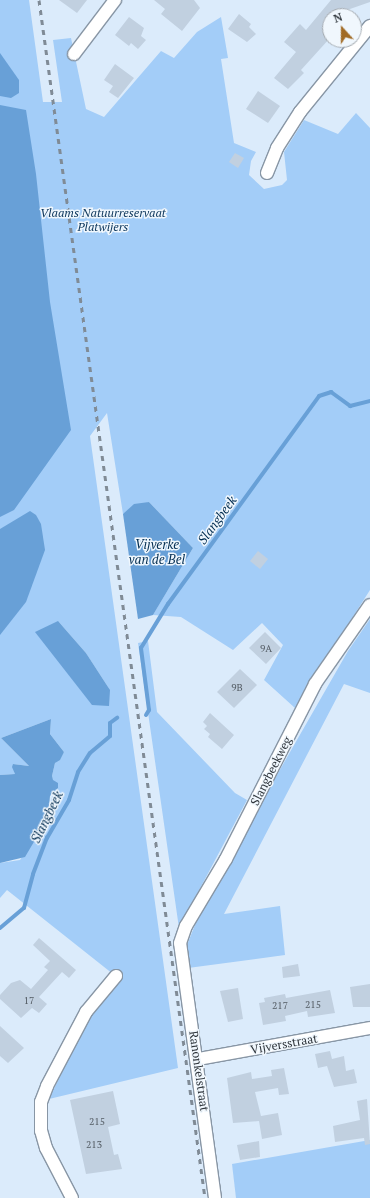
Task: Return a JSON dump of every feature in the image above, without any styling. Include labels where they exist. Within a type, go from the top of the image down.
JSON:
[{"type":"street","points":[[74,54],[115,0]]},
{"type":"street","points":[[267,173],[277,148],[300,112],[370,26]]},
{"type":"street","name":"Slangbeekweg","points":[[180,943],[186,926],[226,859],[315,684],[370,605]]},
{"type":"street","name":"Ranonkelstraat","points":[[180,943],[198,1059],[216,1198]]},
{"type":"street","points":[[72,1198],[46,1148],[41,1131],[42,1102],[47,1086],[86,1012],[116,976]]},
{"type":"street","name":"Vijversstraat","points":[[198,1059],[370,1028]]},
{"type":"green space","name":"Vlaams Natuurreservaat Platwijers","points":[[0,0],[29,0],[43,102],[62,102],[53,40],[71,38],[86,109],[104,117],[161,51],[174,58],[197,32],[221,17],[228,58],[221,59],[234,143],[256,152],[251,161],[249,175],[264,189],[282,185],[287,180],[284,152],[304,120],[338,134],[356,113],[370,128],[370,590],[295,708],[264,680],[283,645],[262,623],[233,650],[181,617],[153,615],[193,548],[149,502],[123,514],[107,413],[90,436],[178,1068],[49,1099],[86,1023],[118,978],[7,890],[0,898],[0,863],[20,860],[48,818],[53,791],[52,776],[55,763],[64,752],[50,734],[51,719],[1,738],[29,766],[13,764],[15,774],[0,775]],"holes":[[[58,621],[86,653],[110,690]]]},
{"type":"green space","points":[[370,619],[370,693],[344,684],[224,914],[280,906],[285,955],[188,968],[187,945],[204,902],[348,651]]},
{"type":"green space","points":[[148,641],[157,712],[235,793],[247,800],[179,928],[138,643]]},
{"type":"green space","points":[[370,1140],[370,1198],[236,1198],[232,1164]]},
{"type":"water","points":[[0,53],[19,80],[19,93],[11,98],[0,96]]},
{"type":"water","points":[[0,105],[26,110],[36,174],[50,302],[71,430],[14,510],[0,517]]},
{"type":"water","name":"Vijverke van de Bel","points":[[149,502],[193,548],[153,615],[138,619],[123,514],[134,504]]},
{"type":"water","points":[[30,511],[36,515],[41,524],[45,550],[26,602],[0,635],[0,529]]},
{"type":"water","points":[[58,621],[86,653],[110,690],[109,706],[92,705],[35,632]]},
{"type":"water","points":[[51,719],[50,734],[64,752],[60,760],[55,763],[52,776],[53,780],[58,783],[58,788],[50,796],[48,818],[25,857],[0,863],[0,775],[15,774],[12,767],[13,764],[29,766],[1,738]]},
{"type":"building","points":[[59,0],[87,0],[77,13]]},
{"type":"building","points":[[154,0],[194,0],[200,8],[182,31],[161,14],[165,9]]},
{"type":"building","points":[[331,0],[370,0],[370,2],[353,8],[324,8]]},
{"type":"building","points":[[322,11],[322,47],[301,70],[304,73],[288,89],[274,78],[296,52],[284,42],[300,24],[306,30]]},
{"type":"building","points":[[239,14],[251,24],[249,27],[256,34],[247,42],[228,29]]},
{"type":"building","points":[[129,17],[144,28],[141,36],[146,40],[138,49],[131,43],[129,46],[115,35]]},
{"type":"building","points":[[115,64],[134,78],[118,98],[109,92],[113,86],[104,80]]},
{"type":"building","points":[[258,91],[280,106],[268,123],[246,109]]},
{"type":"building","points":[[235,153],[244,158],[238,168],[229,162]]},
{"type":"building","points":[[258,551],[268,559],[260,569],[250,561]]},
{"type":"building","points":[[265,632],[281,648],[266,664],[249,648]]},
{"type":"building","points":[[240,669],[257,685],[234,708],[217,692]]},
{"type":"building","points":[[210,713],[234,735],[222,749],[208,737],[210,734],[204,729],[207,726],[203,722]]},
{"type":"building","points":[[39,938],[76,970],[69,978],[62,972],[39,997],[47,1004],[39,1013],[32,1008],[21,1018],[0,999],[0,995],[11,983],[20,980],[31,989],[48,970],[44,967],[50,961],[33,945]]},
{"type":"building","points":[[298,964],[300,976],[283,978],[282,967]]},
{"type":"building","points":[[370,984],[370,1007],[353,1007],[350,987]]},
{"type":"building","points":[[238,988],[243,1019],[228,1022],[220,991]]},
{"type":"building","points":[[330,990],[335,1013],[308,1017],[307,1011],[285,1016],[286,1021],[263,1025],[259,1003],[265,1002],[264,998],[285,994],[286,998]]},
{"type":"building","points":[[0,1026],[24,1048],[8,1063],[0,1056]]},
{"type":"building","points":[[330,1051],[332,1059],[344,1056],[346,1071],[354,1069],[357,1083],[334,1087],[327,1066],[318,1068],[315,1054]]},
{"type":"building","points":[[284,1068],[289,1094],[279,1095],[278,1088],[255,1092],[261,1116],[278,1113],[282,1135],[262,1139],[259,1121],[233,1123],[227,1078],[251,1072],[252,1079],[272,1076],[271,1070]]},
{"type":"building","points":[[113,1091],[120,1124],[108,1127],[114,1155],[118,1154],[122,1169],[86,1174],[70,1100]]},
{"type":"building","points":[[367,1099],[370,1144],[365,1145],[364,1138],[335,1142],[333,1126],[360,1120],[357,1101]]},
{"type":"building","points":[[259,1141],[260,1157],[240,1160],[237,1145]]},
{"type":"waterway","name":"Slangbeek","points":[[146,715],[149,710],[141,648],[168,604],[319,396],[331,392],[350,406],[370,401]]},
{"type":"waterway","name":"Slangbeek","points":[[0,928],[24,908],[33,874],[47,838],[69,800],[78,772],[90,753],[110,736],[110,723],[117,718]]},
{"type":"railway","points":[[39,0],[205,1198]]}]
